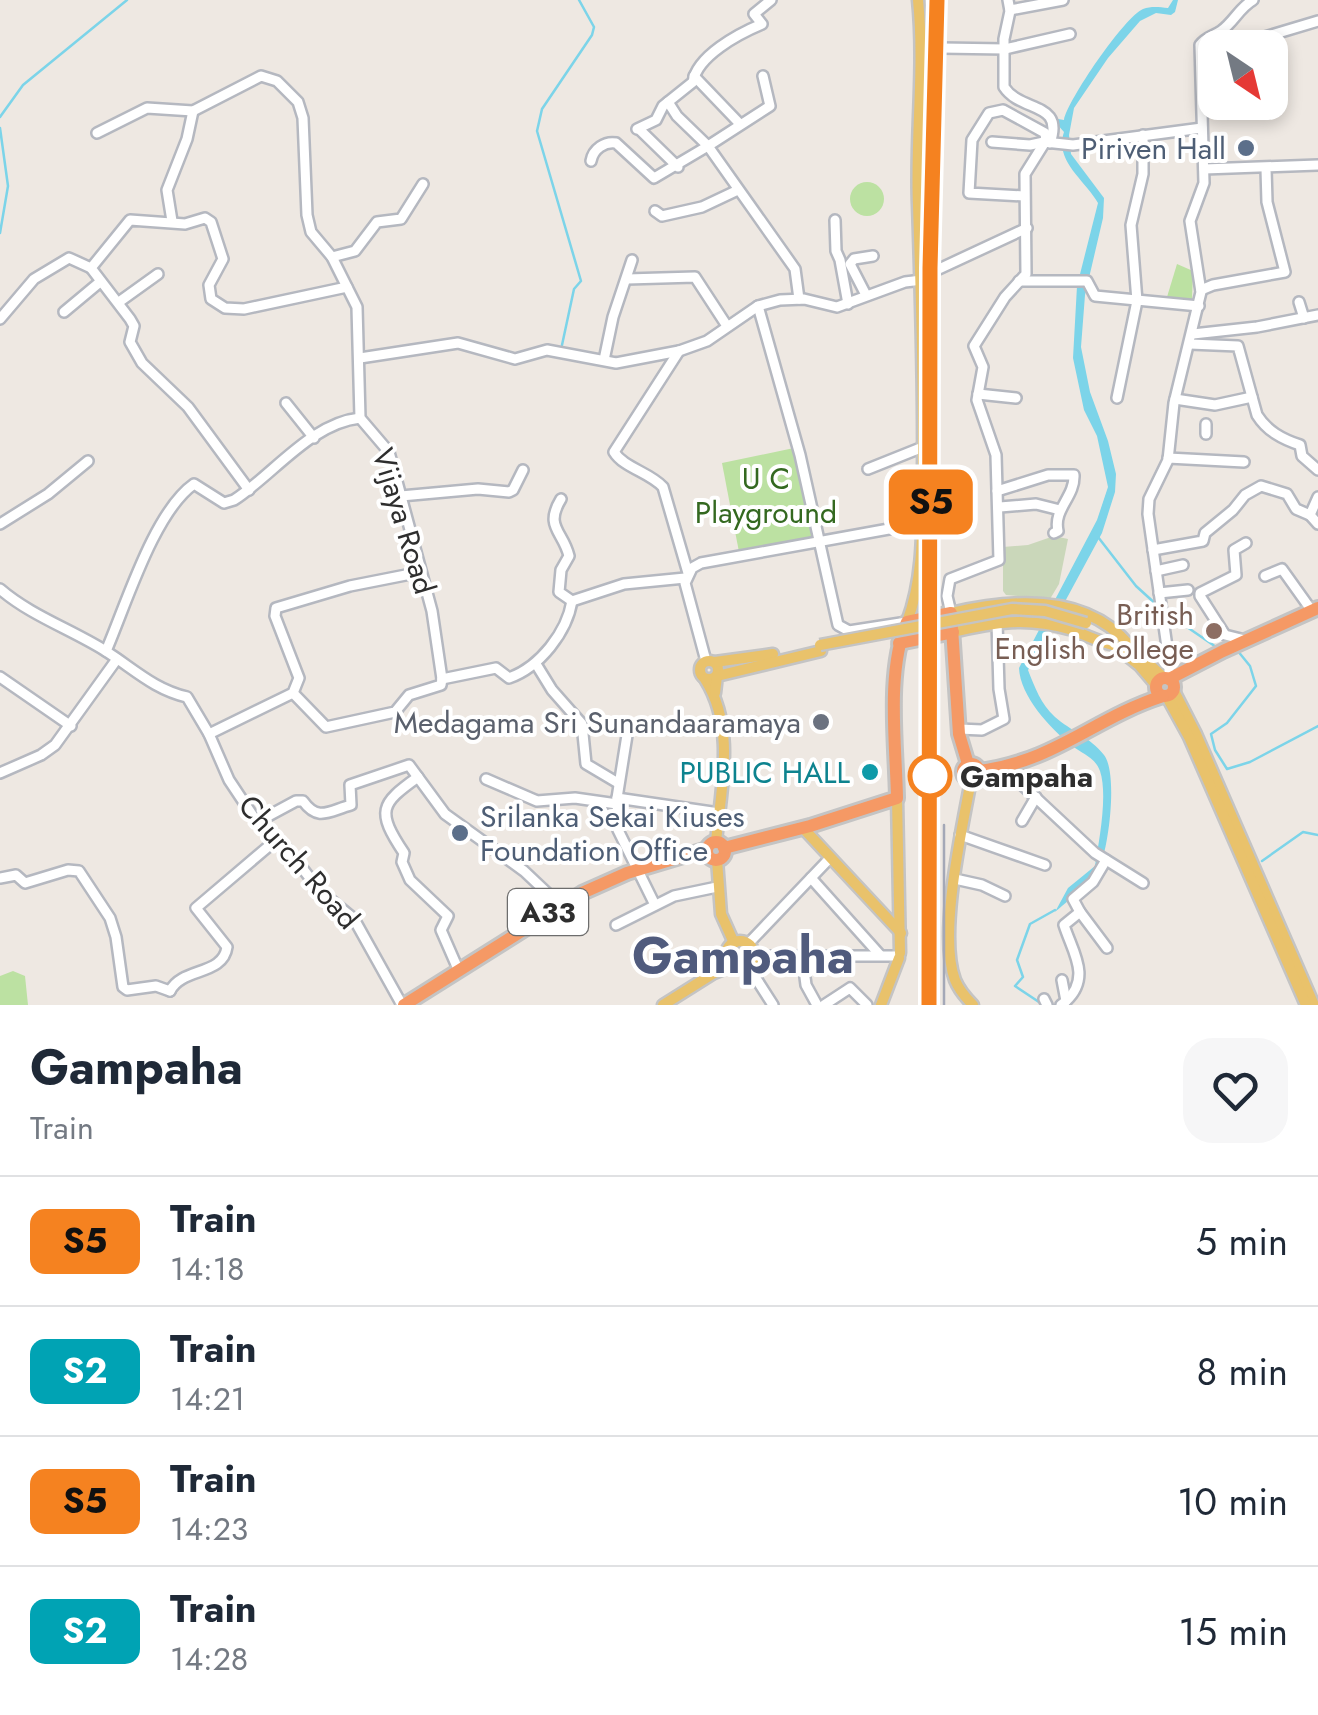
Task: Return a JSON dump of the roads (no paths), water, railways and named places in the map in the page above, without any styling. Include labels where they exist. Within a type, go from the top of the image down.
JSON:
[{"type":"highway","points":[[897,798],[895,681],[899,643],[907,622],[951,613],[959,730],[973,772],[1004,768],[1066,746],[1222,650],[1315,610]]},
{"type":"highway","points":[[899,643],[953,632]]},
{"type":"highway","name":"A33","points":[[403,1005],[562,908],[640,872],[897,798]]},
{"type":"highway","name":"A33","points":[[417,1005],[460,972]]},
{"type":"main road","points":[[907,622],[920,578],[922,523],[922,280],[918,202],[922,36],[918,0]]},
{"type":"main road","points":[[951,613],[1012,602],[1047,604],[1067,608],[1108,627],[1130,646],[1166,686],[1196,734],[1314,1005]]},
{"type":"main road","points":[[663,1005],[729,961],[734,942],[721,914],[717,887],[715,851],[724,740],[711,678],[700,671],[710,662],[800,652],[1012,609],[1045,611],[1130,646]]},
{"type":"main road","points":[[953,632],[998,622],[1039,622],[1114,645]]},
{"type":"main road","points":[[1085,626],[1166,686],[1306,1005]]},
{"type":"main road","points":[[711,678],[800,652]]},
{"type":"main road","points":[[710,662],[719,670],[711,678]]},
{"type":"main road","points":[[973,772],[955,879],[952,966],[957,984],[973,1005]]},
{"type":"main road","points":[[881,1005],[898,956],[901,932],[897,798]]},
{"type":"main road","points":[[803,828],[901,932]]},
{"type":"main road","points":[[729,961],[751,961],[748,944],[734,942]]},
{"type":"street","points":[[678,166],[638,129],[656,120],[668,102],[692,82],[714,51],[762,24],[754,14],[771,0]]},
{"type":"street","points":[[951,613],[947,596],[950,579],[999,560],[996,455],[977,400],[982,367],[974,342],[1026,274],[1024,196],[1028,166],[1050,143],[1054,126],[1040,109],[1014,99],[1004,88],[1009,5],[1062,0]]},
{"type":"street","points":[[1222,30],[1239,9],[1253,0]]},
{"type":"street","points":[[1288,30],[1318,21]]},
{"type":"street","points":[[940,48],[1005,49],[1070,34]]},
{"type":"street","name":"Vijaya Road","points":[[97,133],[147,108],[193,111],[262,76],[276,81],[298,102],[303,118],[307,215],[312,232],[332,257],[360,319],[360,418],[388,452],[432,611],[442,679]]},
{"type":"street","points":[[694,76],[740,124]]},
{"type":"street","points":[[591,161],[592,155],[609,142],[623,147],[654,178],[771,105],[763,76]]},
{"type":"street","points":[[668,102],[708,146],[798,273],[799,299]]},
{"type":"street","points":[[1024,196],[969,194],[972,140],[989,113],[1003,110],[1040,128],[1050,143]]},
{"type":"street","points":[[172,222],[167,190],[188,139],[193,111]]},
{"type":"street","points":[[1166,686],[1169,661],[1149,498],[1168,458],[1175,399],[1199,306],[1201,290],[1190,222],[1201,195],[1202,120]]},
{"type":"street","points":[[992,142],[1073,145],[1202,128]]},
{"type":"street","points":[[1117,398],[1136,301],[1132,226],[1143,174],[1144,135]]},
{"type":"street","points":[[1204,168],[1318,165]]},
{"type":"street","points":[[1201,290],[1212,284],[1285,272],[1267,202],[1266,169]]},
{"type":"street","points":[[332,257],[356,251],[377,222],[401,219],[423,184]]},
{"type":"street","points":[[655,211],[662,216],[682,213],[738,190]]},
{"type":"street","points":[[91,268],[130,220],[185,224],[205,218],[211,222],[223,260],[209,285],[211,299],[225,308],[244,309],[347,287]]},
{"type":"street","points":[[835,220],[836,255],[848,304]]},
{"type":"street","points":[[939,269],[1027,228]]},
{"type":"street","points":[[866,296],[850,264],[854,259],[873,256]]},
{"type":"street","points":[[0,318],[34,279],[68,258],[91,268],[134,326],[130,342],[136,356],[188,406],[250,490]]},
{"type":"street","points":[[604,360],[632,260]]},
{"type":"street","points":[[119,302],[158,274]]},
{"type":"street","points":[[626,278],[695,277],[727,326]]},
{"type":"street","points":[[360,358],[458,343],[515,359],[547,350],[616,363],[679,351],[707,341],[758,306],[780,300],[799,299],[833,307],[905,282],[922,280]]},
{"type":"street","points":[[1019,280],[1087,281],[1095,296],[1199,306]]},
{"type":"street","points":[[64,312],[100,282]]},
{"type":"street","points":[[1299,302],[1304,318]]},
{"type":"street","points":[[758,306],[800,455],[838,625],[848,631],[907,622]]},
{"type":"street","points":[[1191,339],[1318,315]]},
{"type":"street","points":[[1191,339],[1238,346],[1263,424],[1302,446],[1302,456],[1318,470]]},
{"type":"street","points":[[679,351],[614,452],[663,487],[710,662]]},
{"type":"street","points":[[978,394],[1016,398]]},
{"type":"street","points":[[1175,399],[1215,404],[1252,397]]},
{"type":"street","points":[[286,403],[314,438]]},
{"type":"street","points":[[106,651],[164,515],[194,484],[224,503],[250,490],[314,438],[348,419],[360,418]]},
{"type":"street","points":[[868,469],[923,446]]},
{"type":"street","points":[[1168,458],[1244,462]]},
{"type":"street","points":[[0,524],[48,494],[88,461]]},
{"type":"street","points":[[400,496],[478,489],[509,492],[523,470]]},
{"type":"street","points":[[997,492],[1048,474],[1072,474],[1074,488],[1060,510],[1058,531],[1054,533]]},
{"type":"street","points":[[1153,550],[1204,541],[1205,533],[1228,516],[1248,492],[1261,486],[1287,494],[1296,509],[1318,524]]},
{"type":"street","points":[[1310,515],[1318,497]]},
{"type":"street","points":[[561,499],[553,518],[569,556],[561,570],[559,592],[572,600],[624,584],[687,575],[701,563],[922,523]]},
{"type":"street","points":[[1000,507],[1036,504],[1060,510]]},
{"type":"street","points":[[1243,641],[1225,634],[1200,593],[1236,575],[1234,550],[1246,543]]},
{"type":"street","points":[[1156,571],[1183,565]]},
{"type":"street","points":[[1265,576],[1282,568],[1315,610]]},
{"type":"street","points":[[209,734],[293,694],[299,678],[275,616],[276,608],[350,586],[421,572]]},
{"type":"street","name":"Church Road","points":[[0,589],[23,606],[106,651],[163,691],[187,697],[229,780],[257,822],[320,892],[354,918],[403,1005]]},
{"type":"street","points":[[1159,593],[1188,590]]},
{"type":"street","points":[[293,694],[326,727],[395,712],[409,695],[441,684],[442,679],[496,668],[509,678],[536,664],[568,622],[572,600]]},
{"type":"street","points":[[959,730],[988,729],[1004,719],[999,689],[998,622]]},
{"type":"street","points":[[0,773],[41,756],[56,745],[117,658]]},
{"type":"street","points":[[536,664],[552,690],[582,724],[586,764],[618,783]]},
{"type":"street","points":[[0,677],[71,726]]},
{"type":"street","points":[[628,730],[616,801],[618,830],[655,905]]},
{"type":"street","points":[[257,822],[296,801],[303,801],[311,813],[317,814],[351,805],[350,785],[410,766],[445,814],[524,872],[562,908]]},
{"type":"street","points":[[1004,768],[1102,857],[1143,883]]},
{"type":"street","points":[[418,776],[386,802],[386,818],[404,853],[402,862],[410,880],[448,916],[441,930],[460,972]]},
{"type":"street","points":[[486,779],[537,801],[575,798],[719,813]]},
{"type":"street","points":[[1022,821],[1036,797]]},
{"type":"street","points":[[960,835],[1045,865]]},
{"type":"street","points":[[172,1005],[170,991],[174,982],[220,964],[226,957],[227,948],[196,908],[276,840]]},
{"type":"street","points":[[1102,857],[1093,882],[1073,899],[1107,948]]},
{"type":"street","points":[[748,944],[830,858]]},
{"type":"street","points":[[0,878],[16,874],[25,882],[79,870],[110,918],[123,986],[127,990],[156,986],[170,991]]},
{"type":"street","points":[[810,878],[880,955]]},
{"type":"street","points":[[955,879],[1005,896]]},
{"type":"street","points":[[616,925],[674,896],[717,887]]},
{"type":"street","points":[[1064,1003],[1081,976],[1076,951],[1064,925],[1080,912]]},
{"type":"street","points":[[802,954],[806,985],[821,1005],[850,988],[867,1005]]},
{"type":"street","points":[[773,1005],[751,961],[802,954],[898,956]]},
{"type":"street","points":[[1062,980],[1064,1003]]},
{"type":"water","points":[[1173,0],[1178,0],[1175,12],[1156,13],[1140,21],[1108,58],[1074,108],[1069,135],[1071,154],[1104,198],[1085,295],[1081,347],[1090,392],[1116,474],[1115,492],[1102,533],[1028,670],[1050,712],[1104,755],[1111,793],[1109,828],[1099,869],[1055,912],[1068,888],[1095,866],[1102,818],[1102,781],[1095,762],[1063,738],[1038,711],[1019,668],[1097,520],[1108,487],[1097,436],[1084,410],[1073,358],[1077,286],[1098,203],[1067,161],[1063,152],[1064,132],[1056,123],[1058,119],[1064,120],[1086,78],[1123,27],[1143,9],[1168,8]]},
{"type":"waterway","points":[[0,117],[23,85],[127,0]]},
{"type":"waterway","points":[[562,345],[574,289],[581,281],[537,131],[542,109],[592,35],[594,27],[579,0]]},
{"type":"waterway","points":[[0,128],[8,186],[0,233]]},
{"type":"waterway","points":[[1098,537],[1136,586],[1158,606]]},
{"type":"waterway","points":[[1168,614],[1219,649]]},
{"type":"waterway","points":[[1237,650],[1250,666],[1256,686],[1227,723],[1211,734],[1215,750],[1227,769],[1250,762],[1318,726]]},
{"type":"waterway","points":[[1262,861],[1303,832],[1318,835]]},
{"type":"waterway","points":[[1042,1004],[1015,986],[1023,977],[1017,960],[1030,924],[1055,910]]},
{"type":"railway","points":[[929,1005],[930,268],[937,0]]},
{"type":"railway","points":[[944,825],[944,1005]]},
{"type":"train","name":"S5","points":[[929,1005],[930,268],[937,0]]},
{"type":"place","name":"Piriven Hall","points":[[1246,148]]},
{"type":"place","name":"British English College","points":[[1214,631]]},
{"type":"place","name":"Medagama Sri Sunandaaramaya","points":[[821,722]]},
{"type":"place","name":"PUBLIC HALL","points":[[870,772]]},
{"type":"place","name":"Gampaha","points":[[930,776]]},
{"type":"place","name":"Srilanka Sekai Kiuses Foundation Office","points":[[460,833]]},
{"type":"district","name":"Gampaha","points":[[743,955]]},
{"type":"park label","name":"U C Playground","points":[[766,495]]}]
